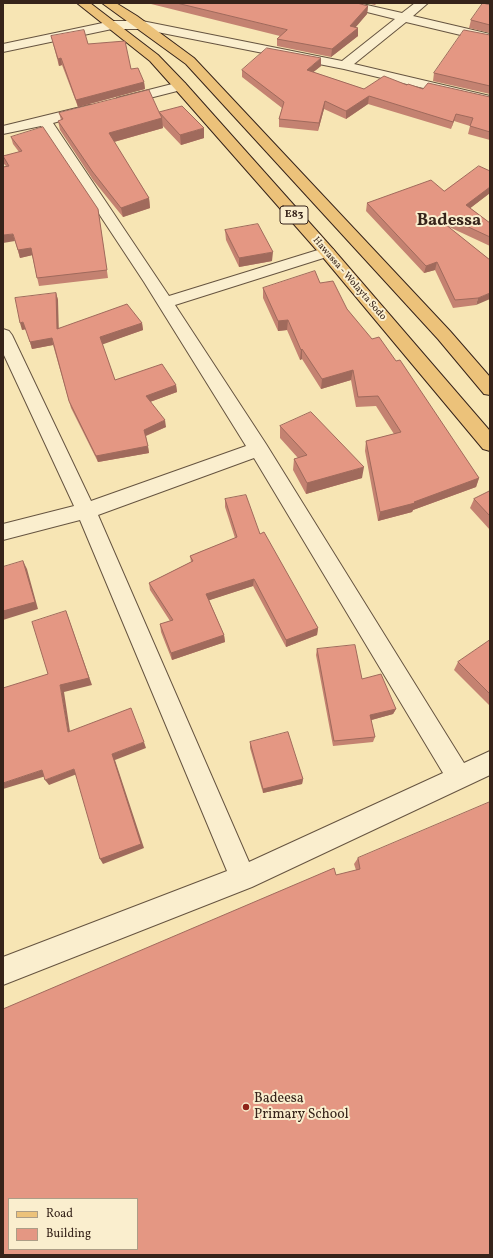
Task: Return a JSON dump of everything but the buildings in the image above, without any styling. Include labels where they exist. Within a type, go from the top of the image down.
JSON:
[{"type":"main road","name":"E83","points":[[108,3],[142,25],[190,61],[444,335],[490,390]]},
{"type":"main road","name":"Hawassa - Wolayta Sodo","points":[[86,4],[154,58],[180,86],[327,252],[490,444]]},
{"type":"street","points":[[343,3],[490,38]]},
{"type":"street","points":[[344,65],[422,3]]},
{"type":"street","points":[[3,48],[112,24],[142,25],[344,65],[490,100]]},
{"type":"street","points":[[3,130],[180,86]]},
{"type":"street","points":[[45,120],[91,188],[259,449],[459,777]]},
{"type":"street","points":[[165,302],[327,252]]},
{"type":"street","points":[[5,345],[86,511],[243,878]]},
{"type":"street","points":[[3,532],[86,511],[259,449]]},
{"type":"street","points":[[3,971],[243,878],[490,762]]},
{"type":"place","name":"Badeesa Primary School","points":[[246,1107]]},
{"type":"district","name":"Badessa","points":[[449,222]]}]
